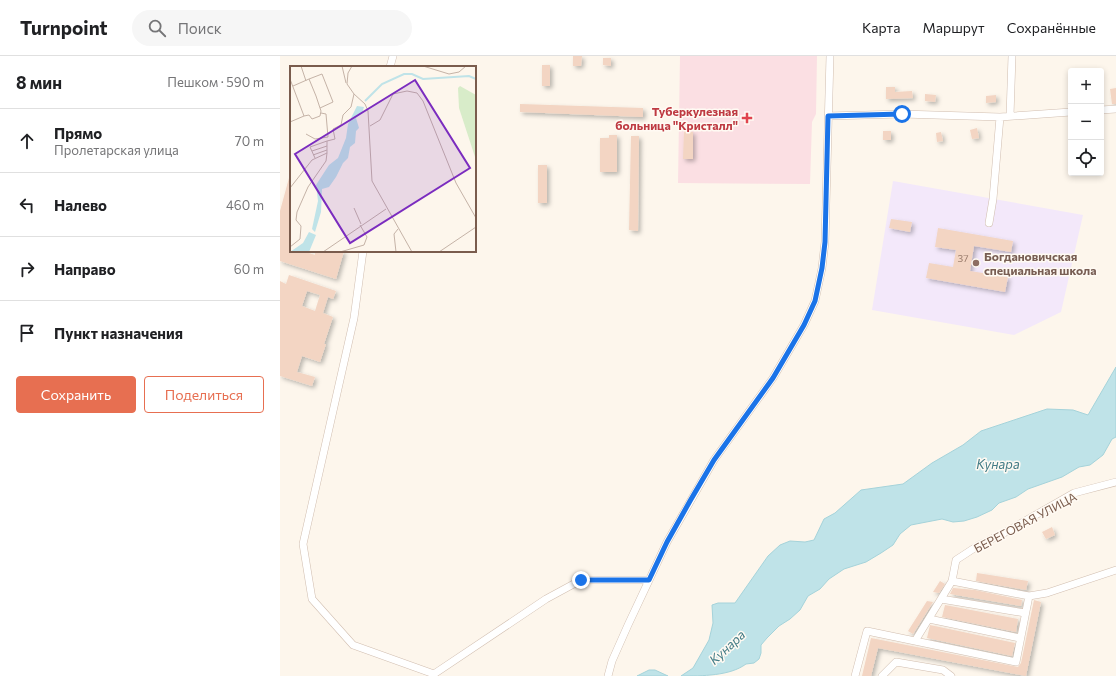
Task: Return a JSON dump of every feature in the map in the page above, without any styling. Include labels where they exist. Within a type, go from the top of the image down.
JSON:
[{"type":"street","points":[[390,66],[393,56]]},
{"type":"street","points":[[608,676],[612,661],[667,542],[714,460],[773,378],[804,325],[815,301],[822,268],[825,242],[830,56]]},
{"type":"street","points":[[1010,116],[1012,56]]},
{"type":"street","points":[[1104,110],[1116,109]]},
{"type":"street","points":[[828,116],[902,114],[1000,117],[1068,112]]},
{"type":"street","points":[[989,223],[993,199],[1000,117]]},
{"type":"street","points":[[363,252],[354,318],[304,544],[312,599],[353,645],[434,674],[546,599],[581,580],[649,580]]},
{"type":"street","name":"БЕРЕГОВАЯ УЛИЦА","points":[[952,581],[956,560],[979,545],[1004,533],[1074,493],[1116,482]]},
{"type":"street","points":[[915,641],[952,581],[1029,596],[1047,593],[1116,570]]},
{"type":"street","points":[[855,676],[867,631],[1016,662],[1029,596]]},
{"type":"street","points":[[941,599],[1025,614]]},
{"type":"street","points":[[929,619],[1020,638]]},
{"type":"street","points":[[882,676],[896,662],[943,670],[950,676]]},
{"type":"shaded area","name":"Туберкулезная больница \"Кристалл\"","points":[[680,56],[817,56],[816,114],[812,122],[810,184],[678,183]]},
{"type":"shaded area","name":"Богдановичская специальная школа","points":[[893,181],[1083,215],[1061,312],[1014,335],[872,310]]},
{"type":"water","name":"Кунара","points":[[1116,367],[1116,437],[1112,439],[1103,455],[1090,465],[1079,467],[1062,477],[1028,489],[1016,497],[999,503],[992,510],[977,517],[964,521],[953,522],[942,519],[911,525],[900,534],[893,545],[866,562],[844,569],[829,579],[820,589],[808,596],[800,610],[779,626],[761,645],[759,659],[754,663],[746,664],[724,673],[681,676],[693,668],[709,640],[713,623],[712,605],[718,603],[735,603],[768,556],[780,545],[790,541],[805,542],[814,540],[824,519],[835,513],[861,490],[903,484],[932,463],[963,445],[981,431],[1047,409],[1073,410],[1088,415]]},
{"type":"water","points":[[649,670],[655,670],[668,676],[637,676]]},
{"type":"building","points":[[573,56],[582,56],[581,66],[573,66]]},
{"type":"building","points":[[603,58],[611,58],[611,66],[603,65]]},
{"type":"building","points":[[542,65],[550,65],[550,86],[542,86]]},
{"type":"building","points":[[886,87],[895,87],[895,92],[912,91],[913,98],[886,99]]},
{"type":"building","points":[[1116,88],[1116,104],[1112,104],[1110,89]]},
{"type":"building","points":[[925,94],[936,95],[935,102],[925,101]]},
{"type":"building","points":[[996,95],[996,102],[986,103],[986,96]]},
{"type":"building","points":[[520,104],[643,108],[643,117],[520,112]]},
{"type":"building","points":[[977,128],[979,138],[972,139],[970,130]]},
{"type":"building","points":[[684,131],[693,132],[693,159],[683,159]]},
{"type":"building","points":[[883,131],[891,131],[891,140],[883,140]]},
{"type":"building","points":[[941,132],[943,141],[937,142],[936,133]]},
{"type":"building","points":[[609,135],[617,135],[617,172],[600,172],[600,138],[609,138]]},
{"type":"building","points":[[631,136],[639,136],[638,231],[629,230]]},
{"type":"building","points":[[538,165],[547,165],[547,203],[538,203]]},
{"type":"building","points":[[289,178],[290,252],[306,252],[315,255],[315,252],[344,252],[336,279],[280,261],[280,211]]},
{"type":"building","points":[[891,219],[912,222],[910,232],[889,228]]},
{"type":"building","points":[[938,228],[1013,241],[1011,252],[974,246],[970,271],[1008,277],[1005,292],[926,278],[929,263],[953,267],[956,250],[935,247]]},
{"type":"building","points":[[289,275],[336,291],[333,299],[328,297],[323,313],[333,317],[320,362],[302,356],[297,372],[315,377],[312,386],[280,376],[280,281],[286,284]],"holes":[[[307,291],[320,295],[315,311],[302,306]]]},
{"type":"building","points":[[1052,527],[1055,535],[1046,539],[1042,532]]},
{"type":"building","points":[[977,573],[1028,581],[1026,590],[976,581]]},
{"type":"building","points":[[940,581],[945,584],[939,593],[933,592]]},
{"type":"building","points":[[953,588],[975,590],[1022,600],[1021,606],[950,594]]},
{"type":"building","points":[[1034,600],[1041,602],[1026,676],[878,648],[871,676],[862,676],[871,638],[1018,667],[1021,663]]},
{"type":"building","points":[[927,601],[933,602],[913,634],[908,631]]},
{"type":"building","points":[[945,605],[1018,619],[1016,632],[942,617]]},
{"type":"building","points":[[930,625],[1015,643],[1012,656],[927,638]]},
{"type":"place","name":"Туберкулезная больница \"Кристалл\"","points":[[747,118]]},
{"type":"place","name":"Богдановичская специальная школа","points":[[976,263]]},
{"type":"route","points":[[581,580],[649,580],[667,542],[714,460],[773,378],[804,325],[815,301],[822,268],[825,242],[828,116],[902,114]]}]
